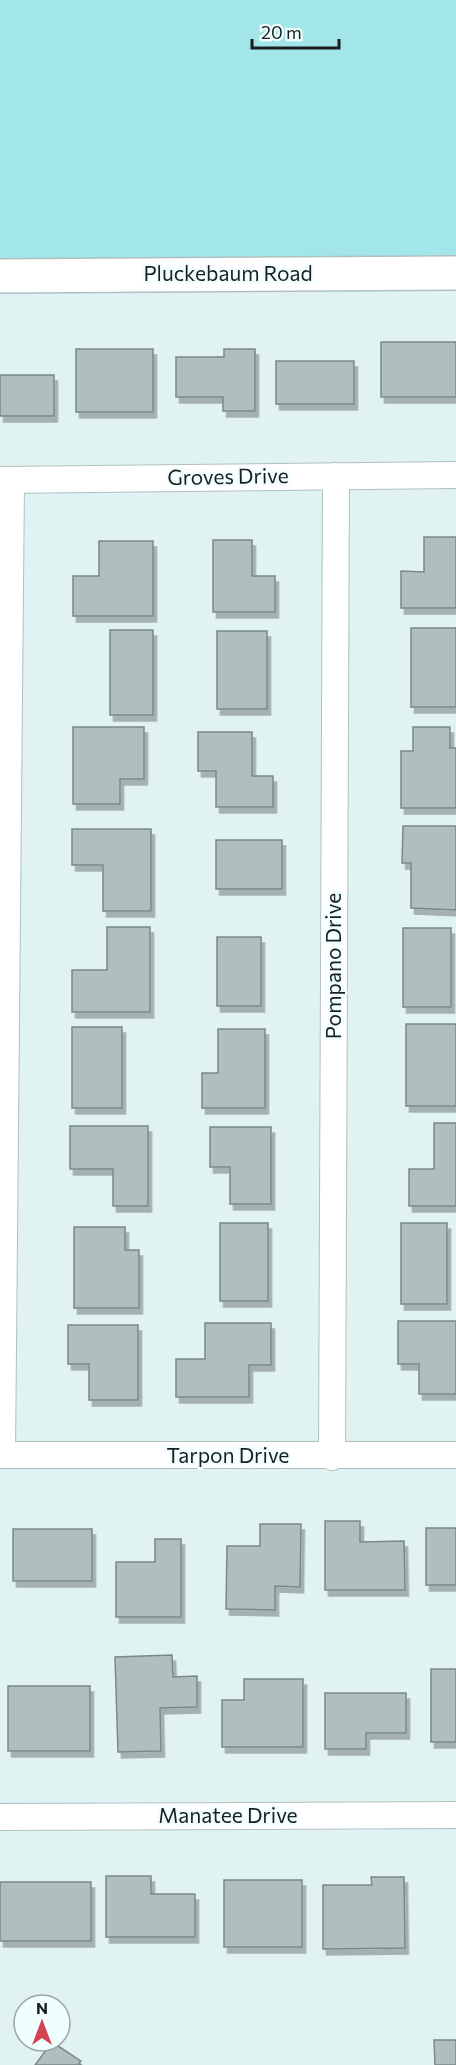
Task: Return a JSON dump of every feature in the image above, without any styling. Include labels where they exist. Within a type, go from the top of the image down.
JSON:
[{"type":"street","name":"Pluckebaum Road","points":[[0,276],[456,273]]},
{"type":"street","name":"Groves Drive","points":[[6,480],[456,475]]},
{"type":"street","name":"Pompano Drive","points":[[332,1457],[336,476]]},
{"type":"street","points":[[1,1455],[6,480]]},
{"type":"street","name":"Tarpon Drive","points":[[1,1455],[332,1457],[456,1455]]},
{"type":"street","name":"Manatee Drive","points":[[0,1817],[456,1815]]},
{"type":"shaded area","points":[[0,0],[456,0],[456,257],[0,259]]},
{"type":"building","points":[[381,342],[456,342],[456,397],[381,397]]},
{"type":"building","points":[[76,349],[153,349],[153,412],[76,412]]},
{"type":"building","points":[[224,349],[255,349],[255,411],[223,411],[223,397],[176,397],[176,357],[224,357]]},
{"type":"building","points":[[276,361],[354,361],[354,404],[276,404]]},
{"type":"building","points":[[0,375],[54,375],[54,416],[0,416]]},
{"type":"building","points":[[424,537],[456,537],[456,608],[401,608],[401,571],[424,572]]},
{"type":"building","points":[[213,540],[252,540],[252,576],[275,576],[275,612],[213,612]]},
{"type":"building","points":[[99,541],[153,541],[153,616],[73,616],[73,576],[99,576]]},
{"type":"building","points":[[411,628],[456,628],[456,707],[411,707]]},
{"type":"building","points":[[110,630],[153,630],[153,715],[110,715]]},
{"type":"building","points":[[217,631],[267,631],[267,709],[217,709]]},
{"type":"building","points":[[73,727],[144,727],[144,779],[120,779],[120,804],[73,804]]},
{"type":"building","points":[[413,727],[450,727],[450,748],[456,748],[456,808],[401,808],[401,751],[413,751]]},
{"type":"building","points":[[198,732],[252,732],[252,776],[273,776],[273,807],[216,807],[216,771],[198,771]]},
{"type":"building","points":[[403,826],[456,826],[456,910],[411,908],[411,863],[402,863]]},
{"type":"building","points":[[72,829],[151,829],[151,911],[103,911],[103,865],[72,865]]},
{"type":"building","points":[[216,840],[282,840],[282,889],[216,889]]},
{"type":"building","points":[[107,927],[150,927],[150,1012],[72,1012],[72,970],[107,970]]},
{"type":"building","points":[[403,928],[451,928],[451,1007],[403,1007]]},
{"type":"building","points":[[217,937],[261,937],[261,1006],[217,1006]]},
{"type":"building","points":[[406,1024],[456,1024],[456,1106],[406,1106]]},
{"type":"building","points":[[72,1027],[122,1027],[122,1108],[72,1108]]},
{"type":"building","points":[[218,1029],[265,1029],[265,1108],[202,1108],[202,1073],[218,1073]]},
{"type":"building","points":[[434,1123],[456,1123],[456,1206],[409,1206],[409,1169],[434,1169]]},
{"type":"building","points":[[70,1126],[148,1126],[148,1206],[113,1206],[113,1169],[70,1169]]},
{"type":"building","points":[[210,1127],[271,1127],[271,1204],[230,1204],[230,1167],[210,1167]]},
{"type":"building","points":[[220,1223],[268,1223],[268,1301],[220,1301]]},
{"type":"building","points":[[401,1223],[447,1223],[447,1304],[401,1304]]},
{"type":"building","points":[[74,1227],[125,1227],[125,1250],[139,1250],[139,1308],[74,1308]]},
{"type":"building","points":[[398,1321],[456,1321],[456,1394],[419,1394],[419,1364],[398,1364]]},
{"type":"building","points":[[205,1323],[271,1323],[271,1365],[249,1365],[249,1397],[176,1397],[176,1359],[205,1359]]},
{"type":"building","points":[[68,1325],[138,1325],[138,1400],[89,1400],[89,1364],[68,1364]]},
{"type":"building","points":[[325,1521],[360,1521],[360,1542],[404,1541],[405,1590],[325,1590]]},
{"type":"building","points":[[260,1524],[301,1524],[300,1587],[275,1586],[275,1610],[226,1609],[227,1546],[260,1546]]},
{"type":"building","points":[[426,1528],[456,1528],[456,1585],[426,1585]]},
{"type":"building","points":[[13,1529],[92,1529],[92,1581],[13,1581]]},
{"type":"building","points":[[155,1539],[181,1539],[181,1617],[116,1617],[116,1562],[155,1562]]},
{"type":"building","points":[[172,1655],[173,1677],[197,1676],[197,1707],[160,1708],[161,1751],[118,1752],[115,1657]]},
{"type":"building","points":[[431,1669],[456,1669],[456,1742],[431,1742]]},
{"type":"building","points":[[244,1679],[303,1679],[303,1747],[222,1747],[222,1700],[244,1700]]},
{"type":"building","points":[[8,1686],[90,1686],[90,1751],[8,1751]]},
{"type":"building","points":[[325,1693],[406,1693],[406,1733],[366,1733],[366,1749],[325,1749]]},
{"type":"building","points":[[106,1876],[151,1876],[151,1894],[195,1894],[195,1937],[106,1937]]},
{"type":"building","points":[[371,1877],[404,1877],[405,1948],[323,1949],[323,1885],[372,1885]]},
{"type":"building","points":[[224,1880],[302,1880],[302,1947],[224,1947]]},
{"type":"building","points":[[0,1882],[91,1882],[91,1941],[0,1941]]},
{"type":"building","points":[[434,2040],[456,2040],[456,2065],[435,2065]]},
{"type":"building","points":[[44,2053],[69,2053],[81,2061],[79,2063],[81,2065],[35,2065]]}]
